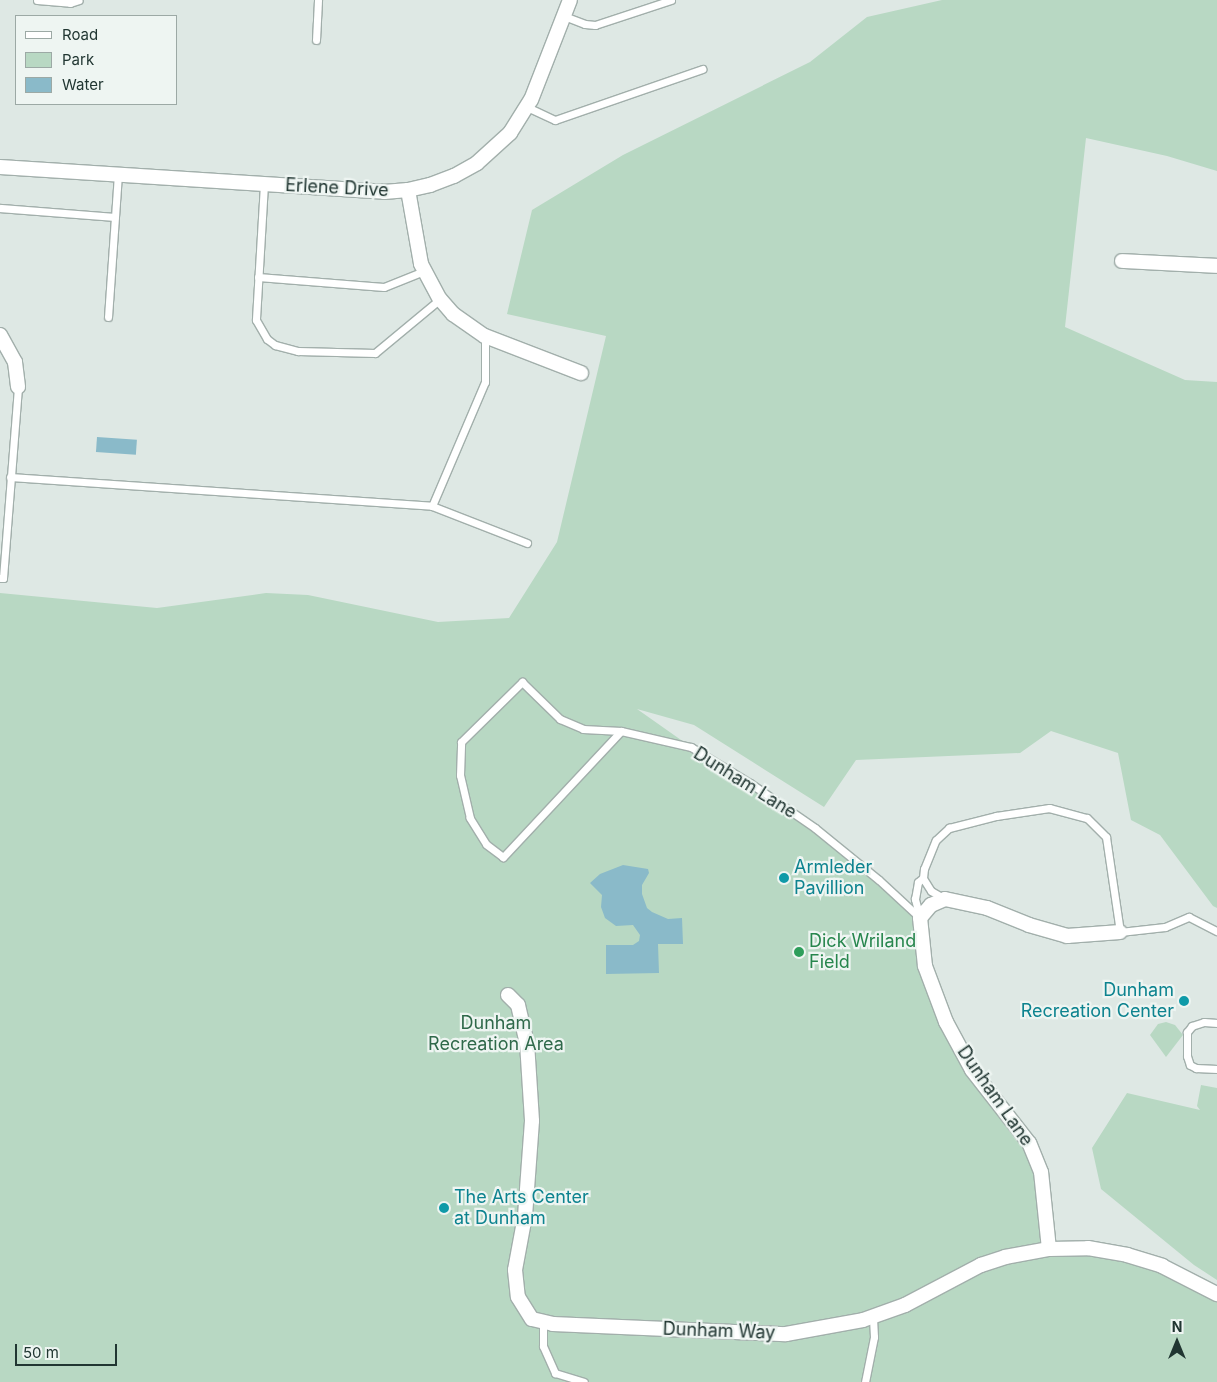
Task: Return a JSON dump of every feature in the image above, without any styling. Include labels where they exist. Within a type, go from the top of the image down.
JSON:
[{"type":"street","name":"Erlene Drive","points":[[0,166],[384,192],[408,190],[454,176],[477,163],[510,133],[527,107],[570,0]]},
{"type":"street","points":[[408,190],[418,252],[424,271],[440,299],[460,320],[485,336],[581,373]]},
{"type":"street","points":[[1122,261],[1217,266]]},
{"type":"street","points":[[0,335],[15,362],[18,387]]},
{"type":"street","points":[[920,918],[931,904],[945,899],[987,908],[1029,925],[1066,936],[1120,932]]},
{"type":"street","name":"Dunham Lane","points":[[920,918],[925,966],[946,1022],[972,1070],[1029,1144],[1041,1172],[1049,1249]]},
{"type":"street","points":[[508,994],[518,1006],[527,1042],[532,1121],[525,1216],[515,1270],[518,1297],[532,1319],[543,1321]]},
{"type":"street","name":"Dunham Way","points":[[543,1321],[610,1327],[786,1334],[826,1328],[873,1316],[905,1305],[981,1265],[1005,1257],[1049,1249],[1088,1248],[1127,1255],[1162,1266],[1217,1294]]},
{"type":"lane","points":[[37,0],[70,2],[79,0]]},
{"type":"lane","points":[[316,40],[318,0]]},
{"type":"lane","points":[[564,16],[585,24],[595,25],[671,0]]},
{"type":"lane","points":[[527,107],[555,120],[702,69]]},
{"type":"lane","points":[[108,317],[118,174]]},
{"type":"lane","points":[[264,184],[256,320],[267,340],[275,345],[298,351],[376,353],[440,299]]},
{"type":"lane","points":[[0,208],[115,217]]},
{"type":"lane","points":[[258,277],[384,287],[424,271]]},
{"type":"lane","points":[[432,506],[485,382],[485,336]]},
{"type":"lane","points":[[0,578],[2,578],[18,387]]},
{"type":"lane","points":[[10,478],[432,506],[528,543]]},
{"type":"lane","name":"Dunham Lane","points":[[621,731],[503,857],[486,844],[470,818],[460,775],[460,742],[522,682],[560,719],[583,729],[621,731],[691,747],[750,783],[815,828],[879,880],[920,918]]},
{"type":"lane","points":[[945,899],[931,891],[923,878],[924,869],[936,840],[949,828],[996,816],[1049,808],[1087,818],[1106,837],[1120,932],[1165,926],[1189,916],[1217,931]]},
{"type":"lane","points":[[920,918],[915,899],[918,882],[923,878]]},
{"type":"lane","points":[[1217,1023],[1204,1022],[1192,1026],[1187,1032],[1187,1056],[1190,1065],[1196,1068],[1217,1070]]},
{"type":"lane","points":[[864,1382],[874,1336],[873,1316]]},
{"type":"lane","points":[[543,1321],[543,1346],[554,1373],[584,1382]]},
{"type":"green space","name":"Dunham Recreation Area","points":[[942,0],[1217,0],[1217,171],[1167,156],[1086,138],[1065,327],[1185,380],[1217,382],[1217,908],[1213,906],[1160,835],[1131,820],[1118,753],[1051,731],[1020,753],[856,760],[824,807],[694,725],[637,709],[691,747],[815,828],[920,918],[946,1022],[1029,1143],[1049,1249],[1127,1255],[1217,1294],[1217,1382],[0,1382],[0,593],[157,608],[266,593],[308,595],[438,622],[509,618],[557,542],[606,336],[507,314],[532,210],[623,155],[810,62],[867,17]]},
{"type":"green space","points":[[1166,1022],[1175,1025],[1183,1035],[1166,1057],[1150,1035],[1158,1024]]},
{"type":"green space","points":[[1201,1085],[1217,1088],[1217,1280],[1194,1265],[1101,1189],[1092,1148],[1127,1093],[1200,1110],[1197,1106]]},
{"type":"water","points":[[97,437],[137,440],[136,455],[96,452]]},
{"type":"water","points":[[623,865],[648,869],[649,873],[642,885],[642,894],[647,908],[668,919],[682,918],[683,944],[658,944],[659,973],[606,974],[606,945],[633,945],[639,941],[640,935],[633,925],[616,926],[605,918],[601,907],[602,895],[590,883],[600,874]]},
{"type":"place","name":"Armleder Pavillion","points":[[784,878]]},
{"type":"place","name":"Dick Wriland Field","points":[[799,952]]},
{"type":"place","name":"Dunham Recreation Center","points":[[1184,1001]]},
{"type":"place","name":"The Arts Center at Dunham","points":[[444,1208]]}]
